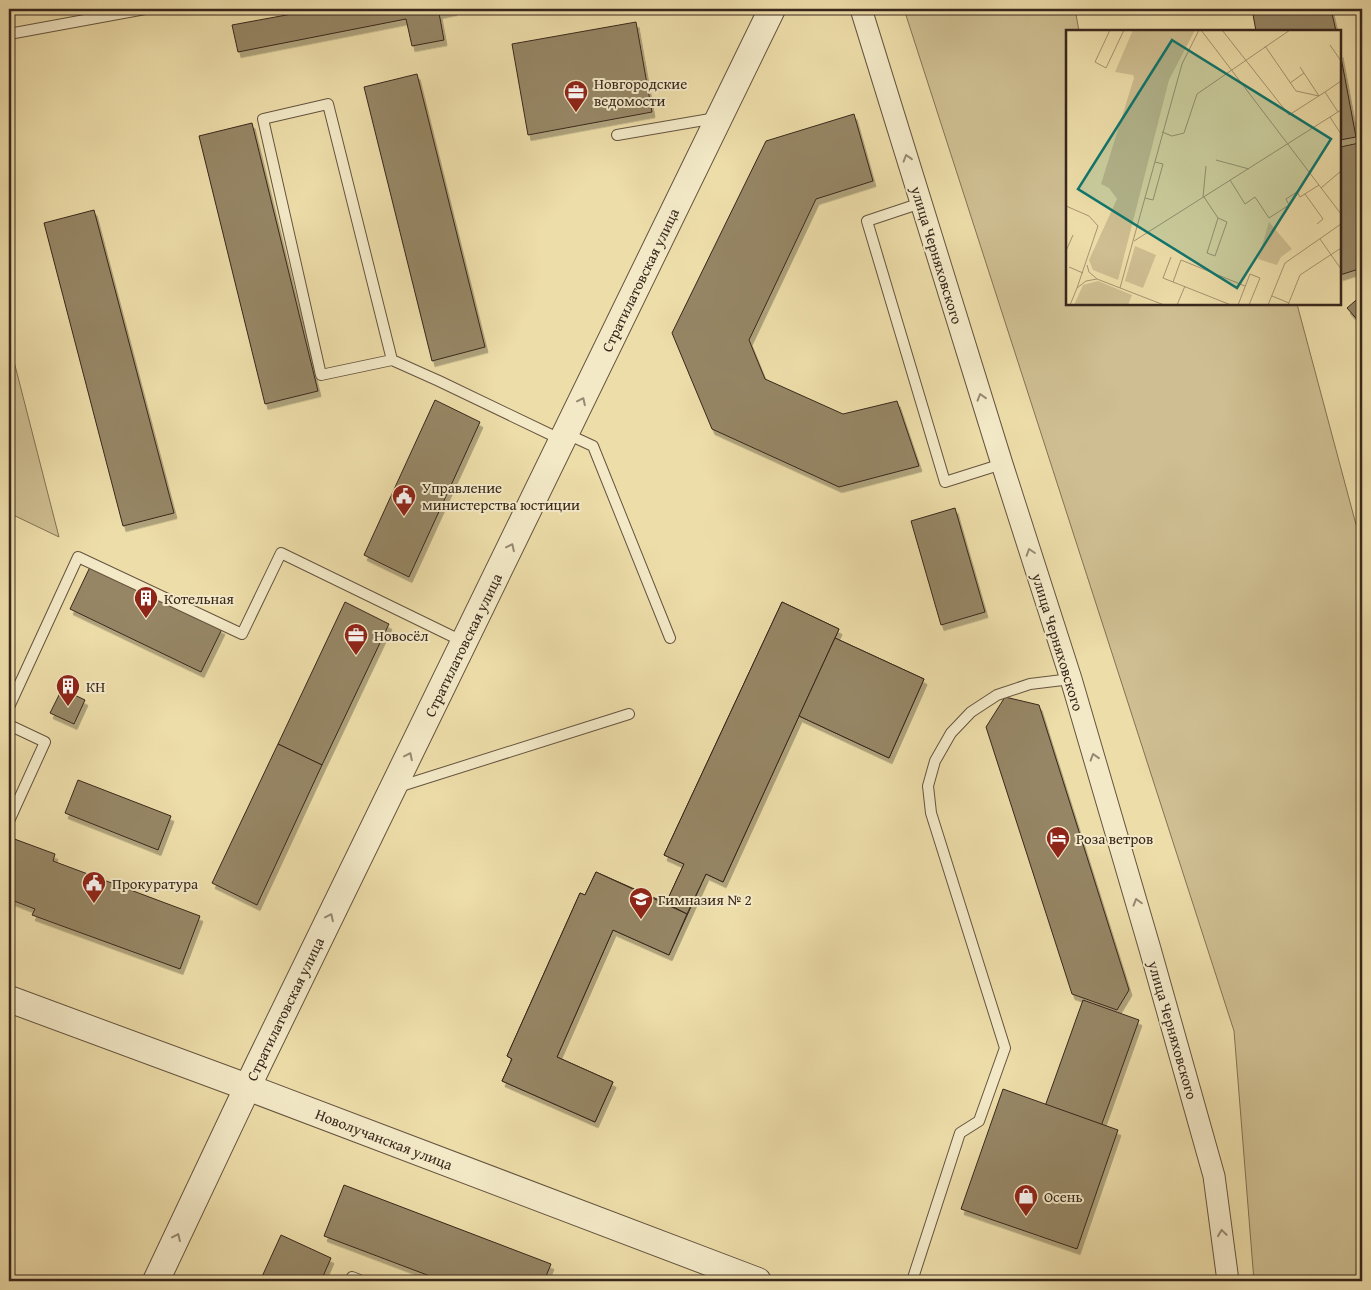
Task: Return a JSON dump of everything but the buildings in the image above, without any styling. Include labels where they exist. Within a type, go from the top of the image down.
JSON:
[{"type":"street","name":"Стратилатовская улица","points":[[156,1281],[247,1087],[772,9]]},
{"type":"street","name":"улица Черняховского","points":[[861,9],[1002,464],[1071,679],[1150,949],[1214,1176],[1228,1281]]},
{"type":"street","name":"Новолучанская улица","points":[[9,999],[247,1087],[758,1281]]},
{"type":"lane","points":[[9,34],[145,9]]},
{"type":"lane","points":[[392,360],[328,104],[263,119],[321,375],[392,360],[564,437],[593,446],[670,638]]},
{"type":"lane","points":[[617,135],[719,118]]},
{"type":"lane","points":[[921,203],[867,221],[945,482],[1002,464]]},
{"type":"lane","points":[[9,707],[78,557],[242,634],[281,553],[464,642]]},
{"type":"lane","points":[[912,1281],[960,1133],[979,1121],[1005,1048],[931,813],[928,786],[935,761],[951,733],[970,712],[997,695],[1030,684],[1071,679]]},
{"type":"lane","points":[[393,788],[629,714]]},
{"type":"lane","points":[[9,725],[45,742],[9,821]]},
{"type":"lane","points":[[350,1281],[352,1277],[362,1281]]},
{"type":"shaded area","points":[[904,9],[1075,9],[1079,30],[1066,30],[1066,305],[1297,305],[1362,547],[1362,1281],[1254,1281],[1234,1031]]},
{"type":"shaded area","points":[[9,342],[59,537],[9,513]]},
{"type":"place","name":"Новгородские ведомости","points":[[576,113]]},
{"type":"place","name":"Управление министерства юстиции","points":[[404,517]]},
{"type":"place","name":"Котельная","points":[[146,619]]},
{"type":"place","name":"Новосёл","points":[[356,656]]},
{"type":"place","name":"КН","points":[[68,707]]},
{"type":"place","name":"Роза ветров","points":[[1058,859]]},
{"type":"place","name":"Прокуратура","points":[[94,904]]},
{"type":"place","name":"Гимназия № 2","points":[[641,920]]},
{"type":"place","name":"Осень","points":[[1026,1217]]}]
